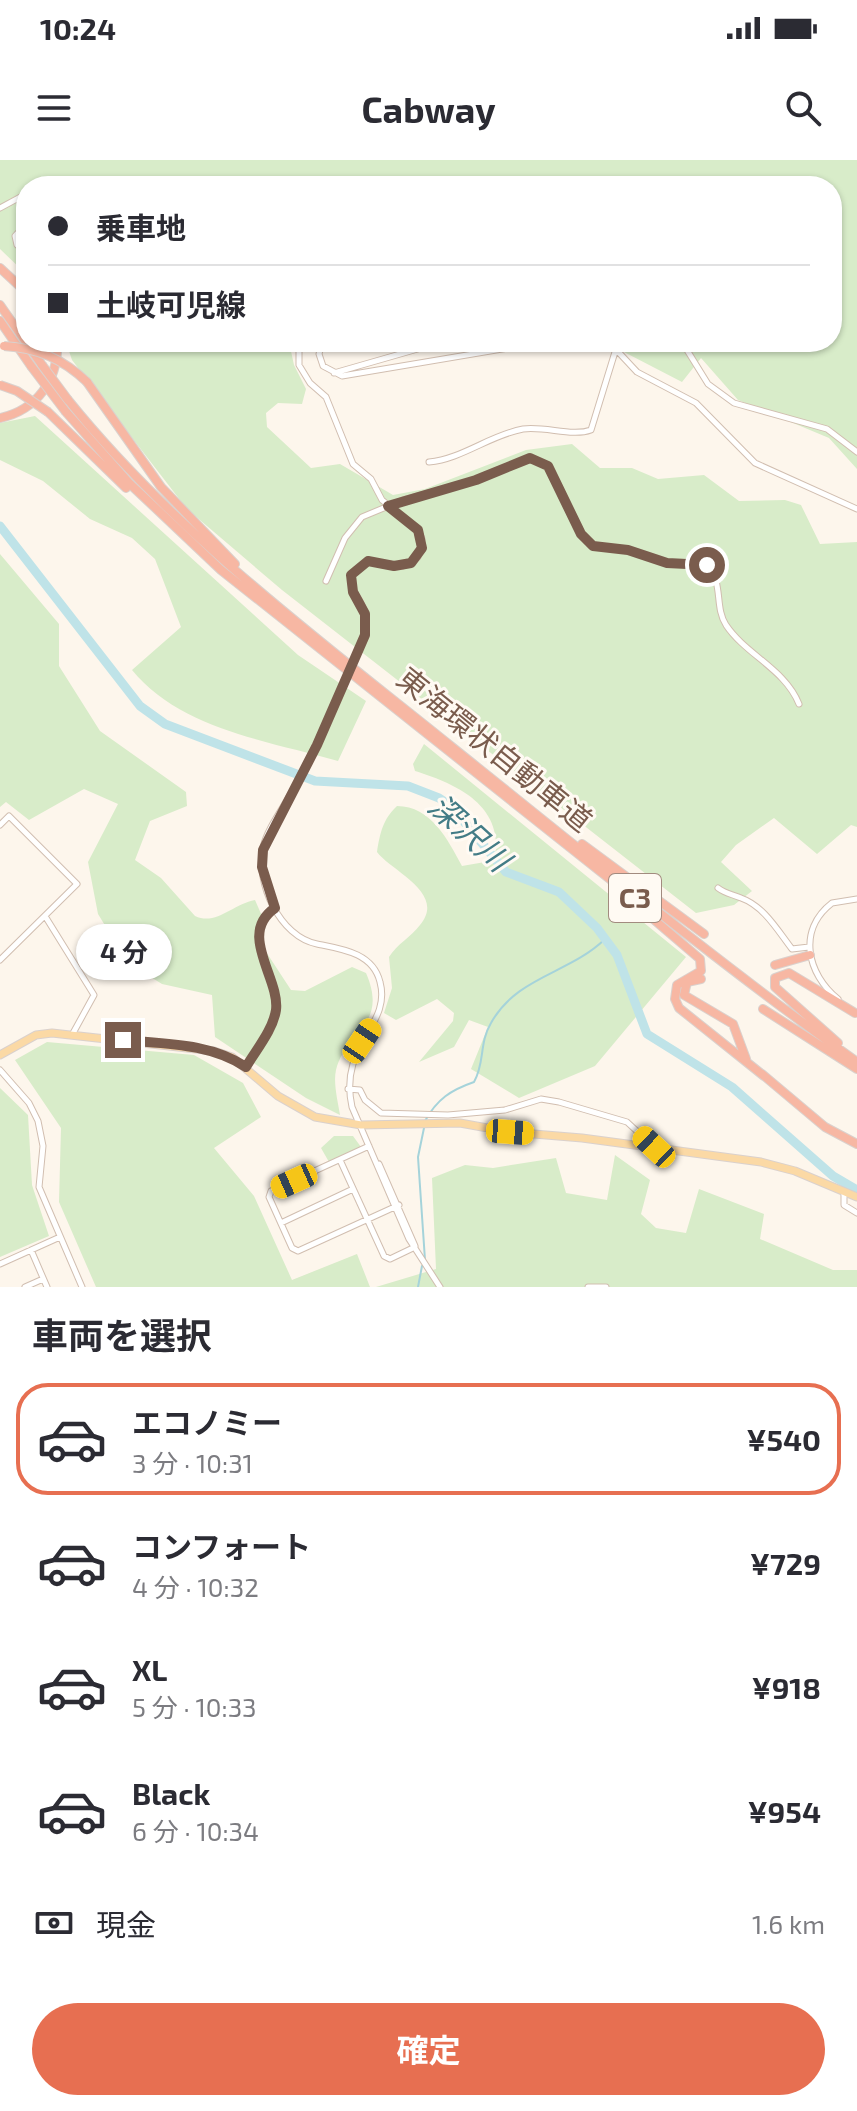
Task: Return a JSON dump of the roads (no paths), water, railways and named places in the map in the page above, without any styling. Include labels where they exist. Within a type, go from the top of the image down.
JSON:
[{"type":"highway","points":[[0,268],[16,283]]},
{"type":"highway","name":"東海環状自動車道","points":[[0,305],[16,328]]},
{"type":"highway","name":"東海環状自動車道","points":[[0,321],[16,344]]},
{"type":"highway","name":"東海環状自動車道","points":[[21,352],[66,412],[112,465],[185,537],[328,658],[598,871],[857,1064]]},
{"type":"highway","name":"C3","points":[[28,352],[55,358],[87,382],[161,487],[209,539],[299,623]]},
{"type":"highway","name":"東海環状自動車道","points":[[33,352],[68,400],[169,511],[299,623],[522,803],[857,1064]]},
{"type":"highway","points":[[0,418],[17,412],[37,399],[49,383],[57,352]]},
{"type":"highway","points":[[0,385],[17,391],[48,412],[146,506],[185,537]]},
{"type":"highway","points":[[522,803],[704,934]]},
{"type":"highway","points":[[598,871],[700,959],[701,971],[677,985],[677,1004],[687,1016],[825,1127],[857,1144]]},
{"type":"highway","points":[[775,965],[810,951]]},
{"type":"highway","points":[[856,1014],[789,973],[775,978],[775,987],[857,1064]]},
{"type":"highway","points":[[701,979],[687,982],[684,995],[733,1024],[743,1054],[764,1076]]},
{"type":"highway","points":[[763,1009],[857,1064]]},
{"type":"main road","points":[[0,1055],[36,1035],[72,1035],[200,1047],[232,1057],[295,1108],[315,1117],[361,1125],[433,1118],[654,1147],[779,1166],[857,1197]]},
{"type":"street","points":[[299,352],[299,365],[304,375],[326,397],[350,458],[371,479],[388,506],[418,530],[422,548],[411,563],[394,566],[368,561],[351,575],[353,592],[362,605],[366,622],[356,657],[317,745],[266,838],[261,860],[275,908],[289,930],[299,938],[354,953],[374,968],[380,979],[382,1002],[353,1057],[348,1089],[369,1146],[420,1258],[440,1287]]},
{"type":"street","points":[[321,352],[320,360],[333,373],[350,375],[485,352]]},
{"type":"street","points":[[333,373],[404,352]]},
{"type":"street","points":[[429,462],[523,429],[554,428],[582,433],[591,430],[615,352],[637,372],[696,403],[755,463],[857,509]]},
{"type":"street","points":[[688,352],[708,384],[734,403],[827,429],[857,452]]},
{"type":"street","points":[[326,581],[353,525],[388,506],[476,480],[524,458],[542,462],[564,496],[581,534],[593,546],[628,550],[667,563],[707,565],[719,586],[726,624],[787,683],[799,704]]},
{"type":"street","points":[[0,825],[9,816],[77,884],[0,960]]},
{"type":"street","points":[[718,888],[730,897],[741,898],[767,916],[792,949],[810,951]]},
{"type":"street","points":[[856,1014],[822,983],[810,951],[812,931],[825,908],[841,899],[857,899]]},
{"type":"street","points":[[246,1067],[270,1027],[276,1008],[259,936],[268,913],[275,908]]},
{"type":"street","points":[[45,916],[94,995],[72,1035]]},
{"type":"street","points":[[0,1070],[29,1103],[38,1121],[43,1146],[39,1187],[82,1287]]},
{"type":"street","points":[[348,1089],[360,1090],[373,1109],[381,1113],[417,1118]]},
{"type":"street","points":[[433,1118],[505,1110],[541,1099],[612,1115],[627,1122],[654,1147]]},
{"type":"street","points":[[369,1146],[271,1191],[269,1197],[292,1248],[298,1251],[396,1206]]},
{"type":"street","points":[[340,1160],[384,1256],[390,1259],[415,1247]]},
{"type":"street","points":[[281,1223],[353,1189]]},
{"type":"street","points":[[844,1192],[844,1205],[857,1213]]},
{"type":"street","points":[[0,1264],[60,1237]]},
{"type":"street","points":[[31,1250],[47,1287]]},
{"type":"street","points":[[25,1287],[43,1279]]},
{"type":"street","points":[[588,1287],[606,1287]]},
{"type":"waterway","name":"深沢川","points":[[0,526],[140,706],[165,724],[315,781],[408,786],[451,806],[506,872],[559,892],[597,928],[617,955],[647,1034],[732,1087],[833,1176],[857,1190]]},
{"type":"waterway","points":[[425,1121],[445,1096],[474,1082],[480,1068],[487,1030],[502,1007],[529,985],[591,951],[605,939]]},
{"type":"waterway","points":[[424,1128],[418,1157],[425,1260]]},
{"type":"waterway","points":[[418,1287],[422,1266]]}]
